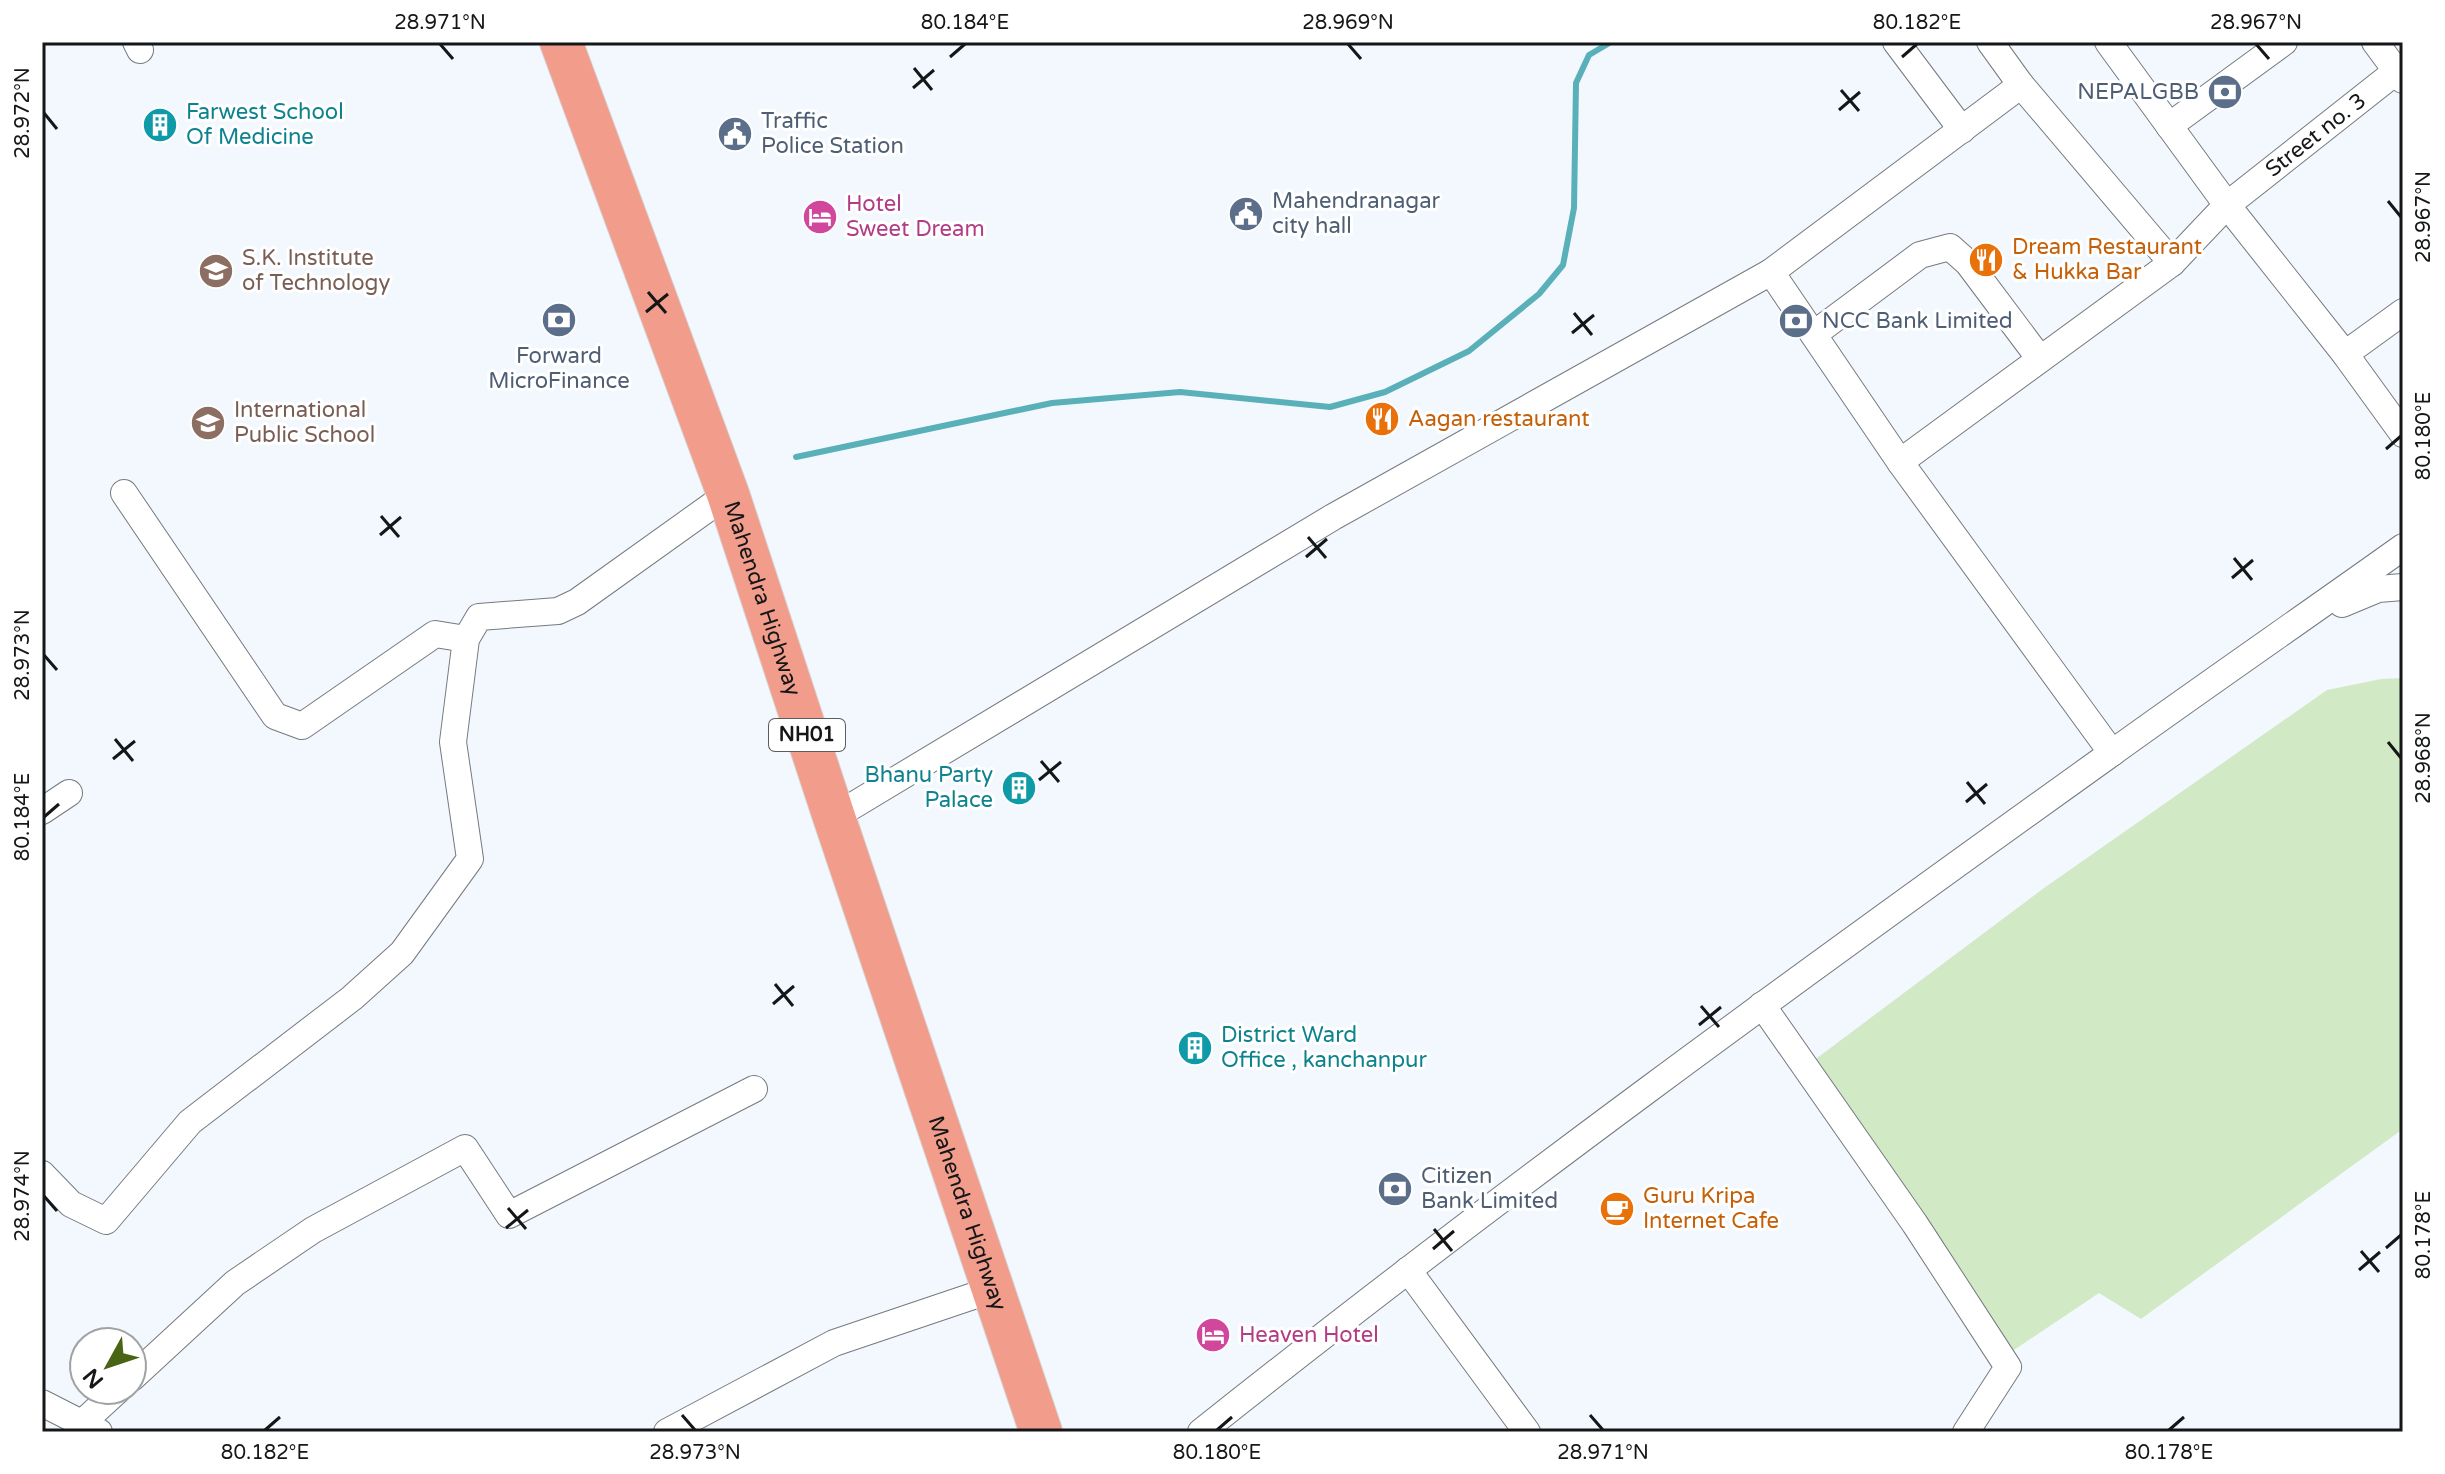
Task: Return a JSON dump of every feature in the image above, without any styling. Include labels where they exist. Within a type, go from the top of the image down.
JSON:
[{"type":"highway","name":"Mahendra Highway","points":[[561,42],[728,494],[834,817],[1042,1428]]},
{"type":"street","points":[[1896,42],[1962,130]]},
{"type":"street","points":[[1990,42],[2021,85],[2172,263]]},
{"type":"street","points":[[2169,126],[2284,42]]},
{"type":"street","points":[[2375,42],[2401,72]]},
{"type":"street","points":[[2115,44],[2169,126],[2227,205],[2403,433]]},
{"type":"street","name":"Street no. 3","points":[[1900,462],[2172,263],[2227,205],[2401,72]]},
{"type":"street","points":[[834,817],[1333,517],[1771,272],[2021,85]]},
{"type":"street","points":[[1814,334],[1920,255],[1950,247],[1968,263],[2040,359]]},
{"type":"street","points":[[1771,272],[1900,462],[2112,753]]},
{"type":"street","points":[[2345,354],[2403,312]]},
{"type":"street","points":[[124,493],[275,716],[302,726],[435,634],[466,639]]},
{"type":"street","points":[[42,1174],[71,1204],[106,1221],[190,1122],[352,998],[402,953],[470,859],[453,742],[466,639],[479,617],[558,611],[577,602],[728,494]]},
{"type":"street","points":[[1201,1432],[1408,1270],[1762,1005],[2403,547]]},
{"type":"street","points":[[2297,623],[2378,589],[2403,587]]},
{"type":"street","points":[[42,811],[69,793]]},
{"type":"street","points":[[1762,1005],[1915,1224],[2008,1367],[1966,1432]]},
{"type":"street","points":[[148,1363],[235,1283],[313,1230],[465,1148],[509,1215],[754,1089]]},
{"type":"street","points":[[1408,1270],[1527,1432]]},
{"type":"street","points":[[667,1432],[834,1343],[994,1289]]},
{"type":"street","points":[[42,1403],[90,1428],[106,1406]]},
{"type":"green space","points":[[2403,678],[2403,1129],[2141,1319],[2099,1293],[2011,1352],[1809,1064],[2044,888],[2327,690],[2381,679]]},
{"type":"waterway","points":[[796,457],[1052,403],[1180,392],[1330,407],[1385,392],[1469,351],[1539,294],[1563,265],[1574,208],[1576,83],[1589,55],[1611,42]]},
{"type":"place","name":"NEPALGBB","points":[[2225,92]]},
{"type":"place","name":"Farwest School Of Medicine","points":[[160,125]]},
{"type":"place","name":"Traffic Police Station","points":[[735,134]]},
{"type":"place","name":"Mahendranagar city hall","points":[[1246,214]]},
{"type":"place","name":"Hotel Sweet Dream","points":[[820,217]]},
{"type":"place","name":"Dream Restaurant & Hukka Bar","points":[[1986,260]]},
{"type":"place","name":"S.K. Institute of Technology","points":[[216,271]]},
{"type":"place","name":"Forward MicroFinance","points":[[559,320]]},
{"type":"place","name":"NCC Bank Limited","points":[[1796,321]]},
{"type":"place","name":"Aagan restaurant","points":[[1382,419]]},
{"type":"place","name":"International Public School","points":[[208,423]]},
{"type":"place","name":"Bhanu Party Palace","points":[[1019,788]]},
{"type":"place","name":"District Ward Office , kanchanpur","points":[[1195,1048]]},
{"type":"place","name":"Citizen Bank Limited","points":[[1395,1189]]},
{"type":"place","name":"Guru Kripa Internet Cafe","points":[[1617,1209]]},
{"type":"place","name":"Heaven Hotel","points":[[1213,1335]]}]
